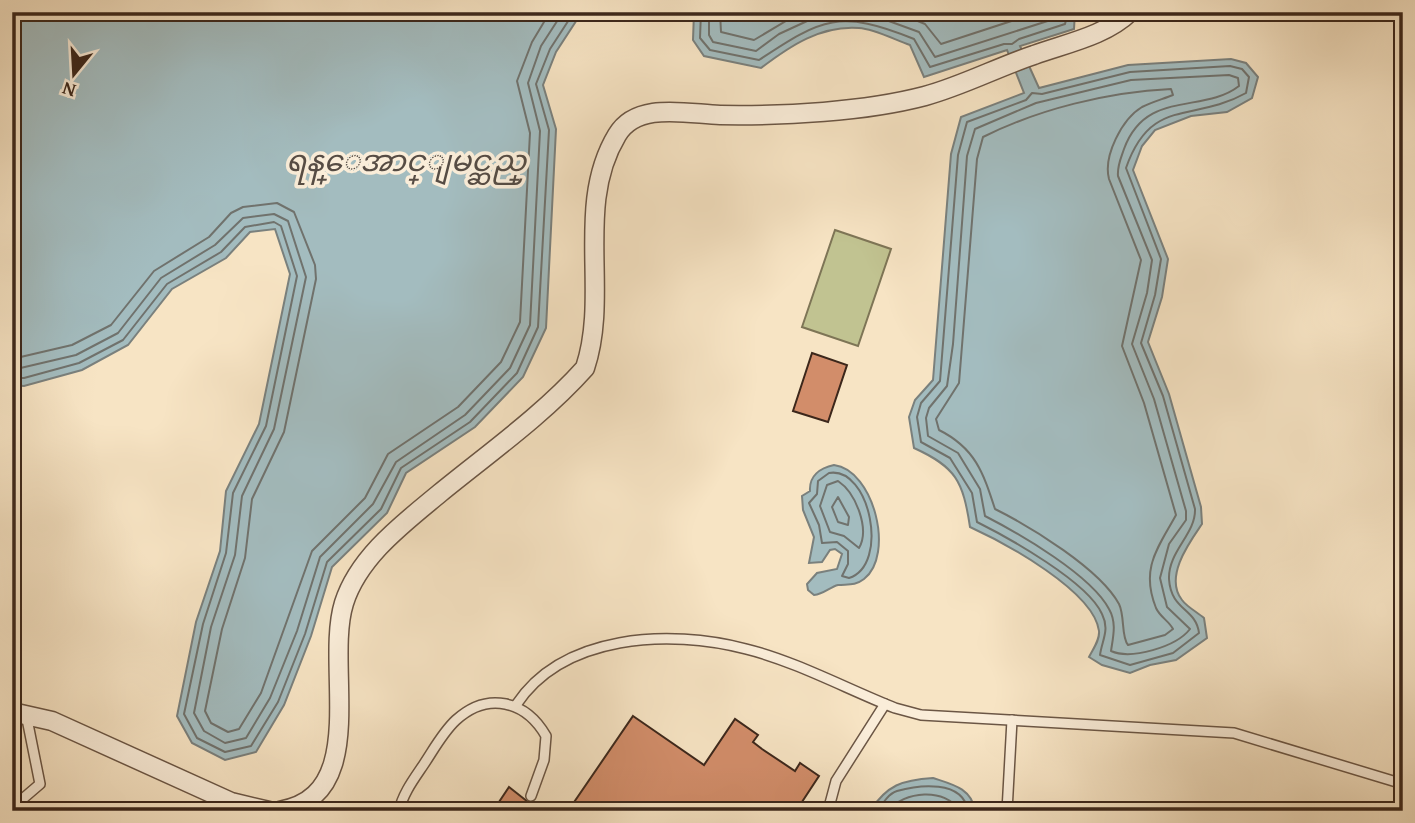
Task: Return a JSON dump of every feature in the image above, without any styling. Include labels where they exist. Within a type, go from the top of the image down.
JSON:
[{"type":"street","points":[[279,811],[295,808],[313,799],[327,784],[338,732],[340,636],[344,604],[360,571],[378,548],[409,519],[585,368],[594,331],[594,218],[607,153],[619,131],[635,119],[660,111],[722,115],[820,111],[926,96],[1103,30],[1130,12]]},
{"type":"street","points":[[19,712],[52,721],[231,802],[269,811]]},
{"type":"lane","points":[[516,705],[529,685],[569,657],[605,646],[674,640],[746,649],[886,704],[945,719],[1012,720],[1234,733],[1403,784]]},
{"type":"lane","points":[[399,811],[405,793],[457,719],[478,706],[496,702],[516,705],[529,714],[546,736],[544,760],[531,796]]},
{"type":"lane","points":[[828,811],[836,781],[886,704]]},
{"type":"lane","points":[[12,808],[40,784],[19,712]]},
{"type":"lane","points":[[1007,811],[1012,720]]},
{"type":"green space","points":[[835,230],[891,249],[858,346],[802,327]]},
{"type":"water","name":"ရန္ေအာင္ျမင္ဆည္","points":[[12,12],[582,12],[556,52],[543,85],[556,129],[546,328],[523,377],[475,427],[406,473],[387,513],[332,567],[311,636],[284,705],[256,752],[225,760],[192,743],[177,716],[196,622],[220,551],[226,491],[259,424],[290,274],[275,229],[250,232],[226,258],[172,289],[128,345],[82,370],[24,386],[12,385]]},
{"type":"water","points":[[694,12],[1075,12],[1074,29],[1020,46],[1039,88],[1128,65],[1231,59],[1246,63],[1258,77],[1252,98],[1227,112],[1191,116],[1155,130],[1142,146],[1133,170],[1168,259],[1162,297],[1148,342],[1169,394],[1201,507],[1202,524],[1180,560],[1177,591],[1184,603],[1204,618],[1207,638],[1176,660],[1150,665],[1130,673],[1102,665],[1089,657],[1099,631],[1082,600],[1025,556],[970,527],[964,498],[955,477],[939,462],[914,448],[909,417],[915,400],[933,380],[951,154],[961,117],[1024,93],[1007,50],[924,77],[910,45],[872,30],[845,28],[807,39],[761,68],[704,56],[693,40]]},
{"type":"water","points":[[834,465],[848,470],[860,482],[869,497],[876,515],[878,552],[873,567],[864,579],[838,585],[814,595],[808,590],[807,584],[817,573],[837,569],[842,554],[835,549],[830,550],[822,562],[809,563],[814,537],[803,510],[802,496],[810,491],[811,481],[816,474]]},
{"type":"water","points":[[933,778],[965,792],[975,811],[870,811],[883,795],[896,786],[912,780]]},
{"type":"building","points":[[812,353],[847,365],[828,422],[793,411]]},
{"type":"building","points":[[633,716],[704,765],[735,719],[758,735],[753,742],[762,749],[795,771],[800,763],[819,776],[796,811],[568,811]]},
{"type":"building","points":[[509,787],[528,802],[543,811],[493,811]]}]
